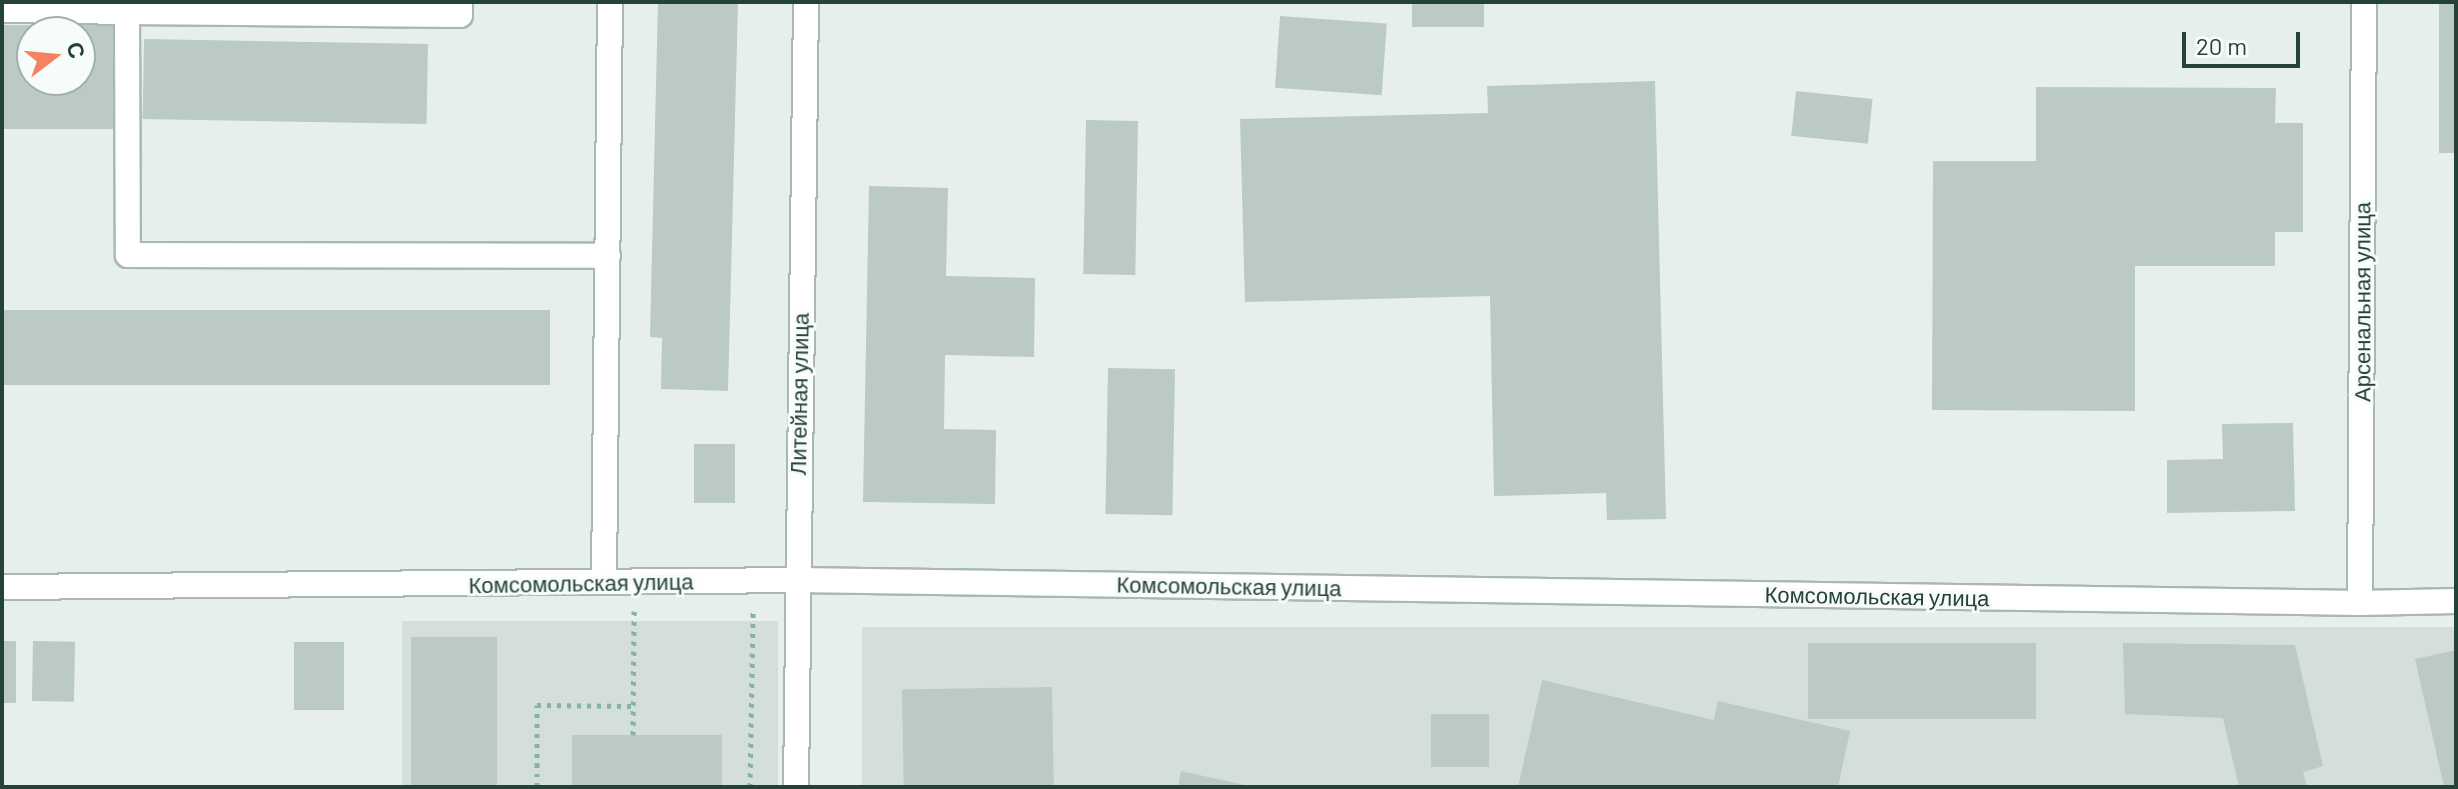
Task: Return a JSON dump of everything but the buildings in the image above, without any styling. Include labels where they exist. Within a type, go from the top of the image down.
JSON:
[{"type":"street","points":[[2,10],[460,15],[460,2]]},
{"type":"street","points":[[604,582],[610,2]]},
{"type":"street","name":"Литейная улица","points":[[796,787],[806,2]]},
{"type":"street","name":"Арсенальная улица","points":[[2360,603],[2364,2]]},
{"type":"street","points":[[127,12],[128,255],[608,256]]},
{"type":"street","name":"Комсомольская улица","points":[[2,587],[797,580],[2360,603],[2456,601]]},
{"type":"path","points":[[750,787],[752,581]]},
{"type":"path","points":[[633,735],[634,610]]},
{"type":"path","points":[[537,787],[537,705],[634,706]]},
{"type":"shaded area","points":[[402,621],[778,621],[778,787],[402,787]]},
{"type":"shaded area","points":[[862,627],[2456,627],[2456,787],[862,787]]}]
